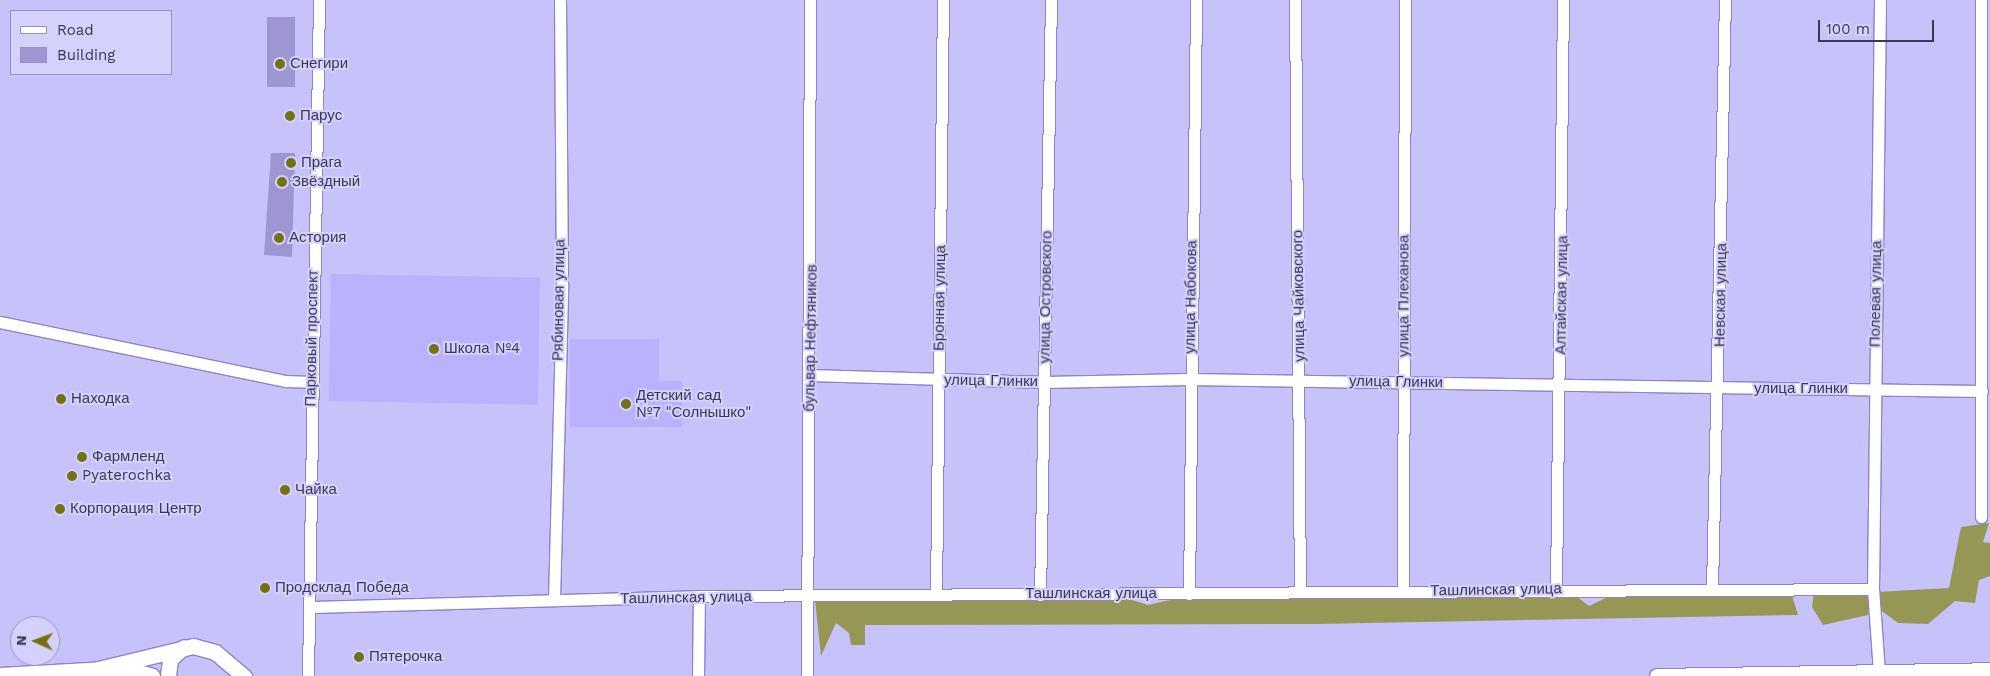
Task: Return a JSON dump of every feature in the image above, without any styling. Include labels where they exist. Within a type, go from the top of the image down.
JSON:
[{"type":"main road","points":[[168,676],[170,659],[184,647]]},
{"type":"main road","points":[[98,669],[184,647],[204,648],[223,659],[244,676]]},
{"type":"main road","points":[[223,659],[229,676]]},
{"type":"main road","points":[[0,675],[98,669],[149,675]]},
{"type":"main road","points":[[1658,676],[1990,670]]},
{"type":"street","name":"Парковый проспект","points":[[308,676],[311,382],[319,0]]},
{"type":"street","name":"Рябиновая улица","points":[[554,600],[562,284],[560,0]]},
{"type":"street","name":"бульвар Нефтяников","points":[[808,676],[810,0]]},
{"type":"street","name":"Бронная улица","points":[[936,595],[943,0]]},
{"type":"street","name":"улица Островского","points":[[1040,595],[1051,0]]},
{"type":"street","name":"улица Набокова","points":[[1189,594],[1190,379],[1196,0]]},
{"type":"street","name":"улица Чайковского","points":[[1295,0],[1300,381],[1300,592]]},
{"type":"street","name":"улица Плеханова","points":[[1403,591],[1405,0]]},
{"type":"street","name":"Алтайская улица","points":[[1556,590],[1560,388],[1562,0]]},
{"type":"street","name":"Невская улица","points":[[1712,589],[1720,389],[1725,0]]},
{"type":"street","name":"Полевая улица","points":[[1880,0],[1874,389],[1874,589],[1880,672]]},
{"type":"street","points":[[1981,0],[1981,517]]},
{"type":"street","points":[[0,322],[286,381],[311,382]]},
{"type":"street","name":"улица Глинки","points":[[810,375],[1045,382],[1190,379],[1404,382],[1560,388],[1982,391]]},
{"type":"street","name":"Ташлинская улица","points":[[309,607],[699,596],[809,597],[1403,591],[1874,589]]},
{"type":"street","points":[[698,676],[699,596]]},
{"type":"shaded area","name":"Школа №4","points":[[331,274],[540,278],[538,405],[329,401]]},
{"type":"shaded area","name":"Детский сад №7 \"Солнышко\"","points":[[570,339],[659,339],[659,381],[682,381],[682,427],[570,427]]},
{"type":"shaded area","points":[[1989,523],[1983,542],[1990,543],[1990,576],[1979,580],[1975,603],[1955,601],[1928,624],[1898,623],[1878,608],[1877,592],[1949,588],[1961,527]]},
{"type":"shaded area","points":[[1791,592],[1798,615],[1315,624],[865,625],[865,645],[851,645],[849,633],[836,623],[821,656],[815,600],[1132,600],[1148,605],[1179,598],[1576,596],[1589,606],[1616,593]]},
{"type":"shaded area","points":[[1814,592],[1868,592],[1868,615],[1823,625],[1812,607]]},
{"type":"building","name":"Снегири","points":[[267,17],[295,17],[295,87],[267,87]]},
{"type":"building","points":[[271,153],[295,153],[292,257],[264,255]]},
{"type":"place","name":"Снегири","points":[[280,64]]},
{"type":"place","name":"Парус","points":[[290,116]]},
{"type":"place","name":"Прага","points":[[291,163]]},
{"type":"place","name":"Звёздный","points":[[282,182]]},
{"type":"place","name":"Астория","points":[[279,238]]},
{"type":"place","name":"Школа №4","points":[[434,349]]},
{"type":"place","name":"Находка","points":[[61,399]]},
{"type":"place","name":"Детский сад №7 \"Солнышко\"","points":[[626,404]]},
{"type":"place","name":"Фармленд","points":[[82,457]]},
{"type":"place","name":"Pyaterochka","points":[[72,476]]},
{"type":"place","name":"Чайка","points":[[285,490]]},
{"type":"place","name":"Корпорация Центр","points":[[60,509]]},
{"type":"place","name":"Продсклад Победа","points":[[265,588]]},
{"type":"place","name":"Пятерочка","points":[[359,657]]}]
